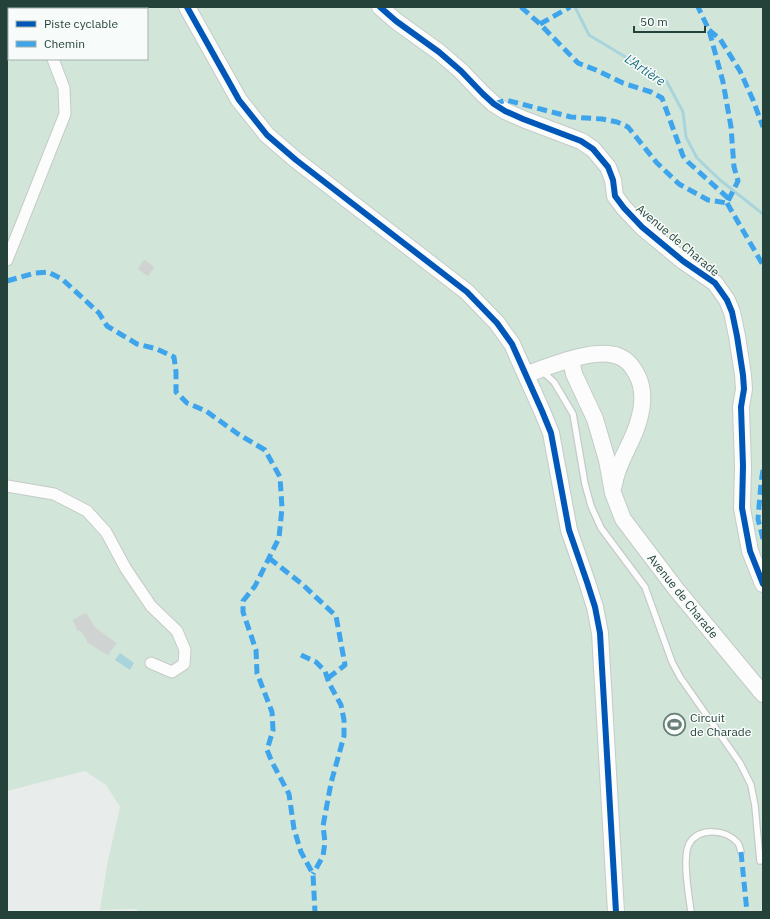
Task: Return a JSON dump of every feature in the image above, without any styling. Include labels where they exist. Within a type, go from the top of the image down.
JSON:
[{"type":"street","points":[[187,7],[239,100],[267,135],[296,160],[467,292],[483,307],[505,333],[533,371],[551,433],[569,530],[591,594],[600,633],[616,912]]},
{"type":"street","name":"Avenue de Charade","points":[[380,7],[396,21],[439,52],[461,71],[483,94],[505,111],[581,141],[593,149],[608,167],[613,180],[615,196],[624,208],[642,227],[714,283],[727,300],[732,312],[743,375],[744,389],[741,407],[743,466],[742,508],[750,551],[763,584]]},
{"type":"street","points":[[7,260],[65,114],[64,88],[53,60]]},
{"type":"street","points":[[533,371],[599,354],[618,356],[630,363],[634,369],[639,378],[643,396],[642,408],[638,424],[618,469],[613,493]]},
{"type":"street","name":"Avenue de Charade","points":[[571,360],[574,374],[595,419],[607,460],[613,493],[623,519],[676,589],[763,694]]},
{"type":"street","points":[[7,486],[54,494],[87,511],[106,532],[126,569],[150,606],[177,631],[186,650],[184,664],[172,672],[151,663]]},
{"type":"lane","points":[[533,371],[554,382],[573,414],[585,484],[591,506],[602,528],[645,587],[672,662],[680,677],[740,763],[751,786],[755,806],[760,861]]},
{"type":"lane","points":[[691,912],[686,863],[689,844],[694,838],[706,832],[722,834],[739,844],[741,852]]},
{"type":"green space","points":[[7,7],[763,7],[763,912],[625,912],[621,851],[599,627],[616,912],[141,912],[135,909],[100,910],[107,865],[120,807],[106,785],[85,771],[7,791]]},
{"type":"water","points":[[120,653],[134,663],[130,670],[115,660]]},
{"type":"building","points":[[144,260],[154,267],[148,276],[138,269]]},
{"type":"building","points":[[86,613],[95,628],[116,643],[108,655],[87,642],[87,639],[80,630],[78,631],[73,620]]},
{"type":"waterway","name":"L'Artière","points":[[575,7],[589,35],[667,82],[683,112],[686,137],[697,158],[720,180],[763,214]]},
{"type":"marked path","points":[[521,7],[578,63],[623,83],[651,92],[662,98],[683,156],[729,199]]},
{"type":"marked path","points":[[540,24],[570,7]]},
{"type":"marked path","points":[[494,104],[506,100],[571,117],[602,119],[617,122],[628,127],[657,163],[679,184],[708,200],[727,203],[738,181],[734,167],[731,127],[723,82],[709,30],[698,7]]},
{"type":"marked path","points":[[709,30],[720,39],[740,71],[763,127]]},
{"type":"marked path","points":[[727,203],[763,265]]},
{"type":"marked path","points":[[7,281],[35,273],[48,272],[62,279],[99,313],[107,326],[137,344],[157,349],[174,357],[176,392],[187,403],[206,411],[238,434],[265,450],[280,477],[282,508],[279,538],[255,586],[243,601],[243,612],[256,650],[257,673],[272,712],[273,730],[267,750],[289,794],[294,829],[301,852],[313,874],[315,912]]},
{"type":"marked path","points":[[763,470],[758,519],[763,539]]},
{"type":"marked path","points":[[269,558],[302,584],[336,616],[345,665],[328,678]]},
{"type":"marked path","points":[[301,655],[316,662],[325,671],[329,683],[341,705],[344,720],[344,736],[331,783],[323,826],[325,842],[323,856],[313,874]]},
{"type":"marked path","points":[[741,852],[747,912]]},
{"type":"cycle path","points":[[187,7],[239,100],[267,135],[296,160],[467,292],[497,323],[512,344],[551,433],[569,530],[595,607],[600,633],[616,912]]},
{"type":"cycle path","points":[[380,7],[396,21],[439,52],[461,71],[494,104],[523,119],[581,141],[593,149],[608,167],[613,180],[615,196],[624,208],[642,227],[683,261],[715,283],[727,300],[732,312],[743,375],[744,389],[741,407],[743,466],[742,508],[750,551],[763,584]]},
{"type":"place","name":"Circuit de Charade","points":[[675,724]]}]
